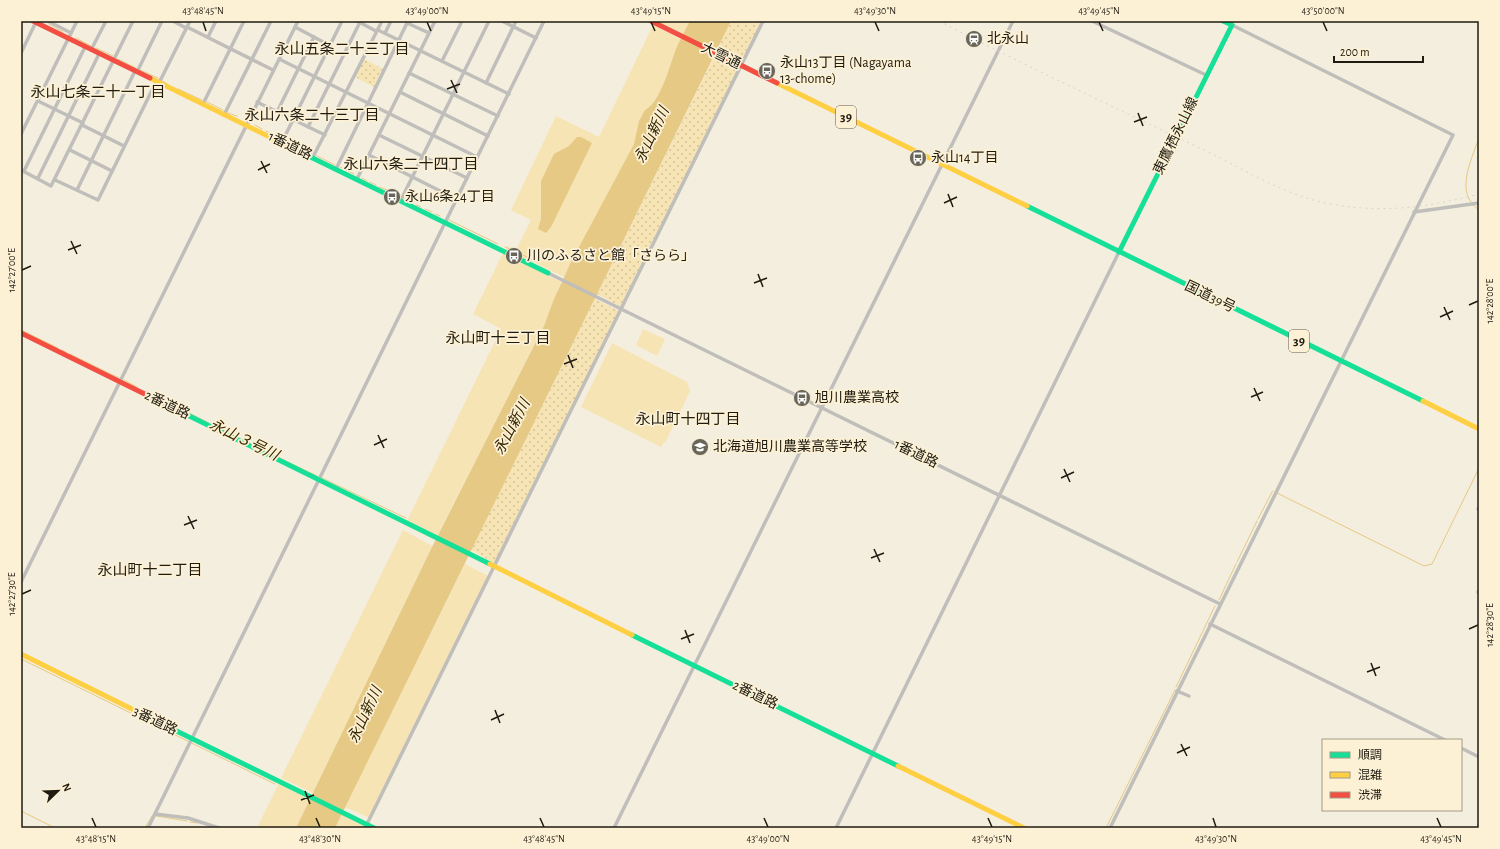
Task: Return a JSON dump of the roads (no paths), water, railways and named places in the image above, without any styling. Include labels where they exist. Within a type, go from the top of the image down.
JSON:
[{"type":"main road","name":"大雪通","points":[[651,21],[942,164]]},
{"type":"main road","points":[[1223,21],[1232,24]]},
{"type":"main road","name":"1番道路","points":[[34,22],[70,35],[85,47],[113,61],[313,157],[548,273]]},
{"type":"main road","name":"東鷹栖永山線","points":[[1120,252],[1232,24]]},
{"type":"main road","name":"国道39号","points":[[942,164],[1479,430]]},
{"type":"main road","name":"2番道路","points":[[21,333],[1024,828]]},
{"type":"main road","name":"3番道路","points":[[21,654],[190,741],[290,787],[365,825]]},
{"type":"main road","points":[[365,825],[374,828]]},
{"type":"street","points":[[48,21],[56,23],[70,35]]},
{"type":"street","points":[[21,134],[77,21]]},
{"type":"street","points":[[92,50],[106,21]]},
{"type":"street","points":[[85,47],[22,171],[51,186],[133,21]]},
{"type":"street","points":[[77,190],[162,21]]},
{"type":"street","points":[[173,21],[273,70]]},
{"type":"street","points":[[55,180],[98,200],[124,146],[190,21]]},
{"type":"street","points":[[208,37],[216,21]]},
{"type":"street","points":[[203,104],[244,21]]},
{"type":"street","points":[[224,114],[270,21]]},
{"type":"street","points":[[21,582],[298,21]]},
{"type":"street","points":[[282,142],[292,119],[342,21]]},
{"type":"street","points":[[313,157],[382,21]]},
{"type":"street","points":[[385,33],[391,21]]},
{"type":"street","points":[[357,179],[435,21]]},
{"type":"street","points":[[442,61],[462,21]]},
{"type":"street","points":[[401,200],[489,21]]},
{"type":"street","points":[[502,21],[536,38]]},
{"type":"street","points":[[486,82],[516,21]]},
{"type":"street","points":[[148,828],[544,21]]},
{"type":"street","points":[[365,825],[622,310],[763,21]]},
{"type":"street","points":[[614,828],[1013,21]]},
{"type":"street","points":[[1092,21],[1206,76]]},
{"type":"street","points":[[21,53],[23,45],[34,22]]},
{"type":"street","points":[[308,127],[359,22],[385,33],[508,94]]},
{"type":"street","points":[[336,169],[408,22],[429,33]]},
{"type":"street","points":[[1110,828],[1453,135],[1232,24]]},
{"type":"street","points":[[295,27],[329,45]]},
{"type":"street","points":[[277,112],[314,37]]},
{"type":"street","points":[[38,178],[99,54]]},
{"type":"street","points":[[279,59],[477,157]]},
{"type":"street","points":[[409,73],[498,116]]},
{"type":"street","points":[[400,92],[488,136]]},
{"type":"street","points":[[38,101],[124,146]]},
{"type":"street","points":[[258,102],[324,135]]},
{"type":"street","points":[[379,135],[467,178]]},
{"type":"street","points":[[70,150],[112,171]]},
{"type":"street","points":[[368,155],[456,199]]},
{"type":"street","points":[[1414,212],[1477,203]]},
{"type":"street","points":[[836,828],[1120,252]]},
{"type":"street","name":"1番道路","points":[[548,273],[1220,604]]},
{"type":"street","points":[[1210,624],[1443,739]]},
{"type":"street","points":[[1177,691],[1189,696]]},
{"type":"street","points":[[1462,748],[1479,757]]},
{"type":"street","points":[[155,814],[188,818],[219,828]]},
{"type":"water","name":"永山新川","points":[[690,21],[731,21],[335,828],[296,828],[430,551],[544,326],[554,299],[571,262],[634,144],[639,121],[645,110],[655,100],[660,92],[676,49]]},
{"type":"water","points":[[577,137],[581,137],[592,143],[551,227],[546,233],[538,229],[541,219],[541,181],[554,154],[569,146]]},
{"type":"waterway","points":[[49,24],[63,32]]},
{"type":"waterway","points":[[76,38],[91,46]]},
{"type":"waterway","points":[[96,48],[113,56]]},
{"type":"waterway","points":[[118,59],[136,68]]},
{"type":"waterway","points":[[140,70],[158,78]]},
{"type":"waterway","points":[[163,81],[167,84]]},
{"type":"waterway","points":[[178,89],[202,100]]},
{"type":"waterway","points":[[207,102],[223,110]]},
{"type":"waterway","points":[[228,113],[237,116]]},
{"type":"waterway","points":[[255,125],[262,129]]},
{"type":"waterway","points":[[266,131],[274,135]]},
{"type":"waterway","points":[[1471,202],[1467,195],[1466,179],[1470,162],[1479,138]]},
{"type":"waterway","points":[[285,140],[291,143]]},
{"type":"waterway","points":[[297,146],[301,149]]},
{"type":"waterway","points":[[306,150],[311,153]]},
{"type":"waterway","points":[[317,156],[335,165]]},
{"type":"waterway","points":[[340,167],[354,174]]},
{"type":"waterway","points":[[362,178],[367,181]]},
{"type":"waterway","points":[[370,182],[376,185]]},
{"type":"waterway","points":[[379,187],[387,190]]},
{"type":"waterway","points":[[406,199],[413,203]]},
{"type":"waterway","points":[[416,205],[421,207]]},
{"type":"waterway","points":[[1473,205],[1479,210]]},
{"type":"waterway","points":[[425,209],[432,212]]},
{"type":"waterway","points":[[435,214],[440,216]]},
{"type":"waterway","points":[[449,220],[498,244]]},
{"type":"waterway","points":[[505,247],[527,257]]},
{"type":"waterway","name":"永山３号川","points":[[21,330],[58,348]]},
{"type":"waterway","name":"永山３号川","points":[[62,350],[66,352]]},
{"type":"waterway","name":"永山３号川","points":[[70,354],[119,378]]},
{"type":"waterway","name":"永山３号川","points":[[124,380],[137,387]]},
{"type":"waterway","name":"永山３号川","points":[[141,390],[166,401]]},
{"type":"waterway","name":"永山３号川","points":[[171,404],[207,422]]},
{"type":"waterway","name":"永山３号川","points":[[224,431],[317,476]]},
{"type":"waterway","points":[[1277,493],[1424,566],[1432,564],[1479,468]]},
{"type":"waterway","name":"永山３号川","points":[[322,478],[406,518]]},
{"type":"waterway","points":[[1258,519],[1273,491]]},
{"type":"waterway","points":[[1237,562],[1257,521]]},
{"type":"waterway","points":[[1219,600],[1236,564]]},
{"type":"waterway","points":[[1176,687],[1215,606]]},
{"type":"waterway","points":[[21,659],[275,784]]},
{"type":"waterway","points":[[1106,828],[1175,690]]},
{"type":"waterway","points":[[21,811],[55,828]]},
{"type":"waterway","points":[[145,828],[152,816]]},
{"type":"waterway","points":[[156,816],[187,821]]},
{"type":"waterway","points":[[190,822],[197,823]]},
{"type":"railway","points":[[939,21],[1039,71],[1270,183],[1302,197],[1336,205],[1390,208],[1425,205],[1479,194]]},
{"type":"place","name":"北永山","points":[[974,39]]},
{"type":"place","name":"永山13丁目 (Nagayama 13-chome)","points":[[767,71]]},
{"type":"place","name":"永山14丁目","points":[[918,158]]},
{"type":"place","name":"永山6条24丁目","points":[[392,197]]},
{"type":"place","name":"川のふるさと館「さらら」","points":[[514,256]]},
{"type":"place","name":"旭川農業高校","points":[[802,398]]},
{"type":"place","name":"北海道旭川農業高等学校","points":[[700,447]]},
{"type":"district","name":"永山五条二十三丁目","points":[[342,49]]},
{"type":"district","name":"永山七条二十一丁目","points":[[98,92]]},
{"type":"district","name":"永山六条二十三丁目","points":[[312,115]]},
{"type":"district","name":"永山六条二十四丁目","points":[[411,164]]},
{"type":"district","name":"永山町十三丁目","points":[[498,338]]},
{"type":"district","name":"永山町十四丁目","points":[[688,419]]},
{"type":"district","name":"永山町十二丁目","points":[[150,570]]}]
